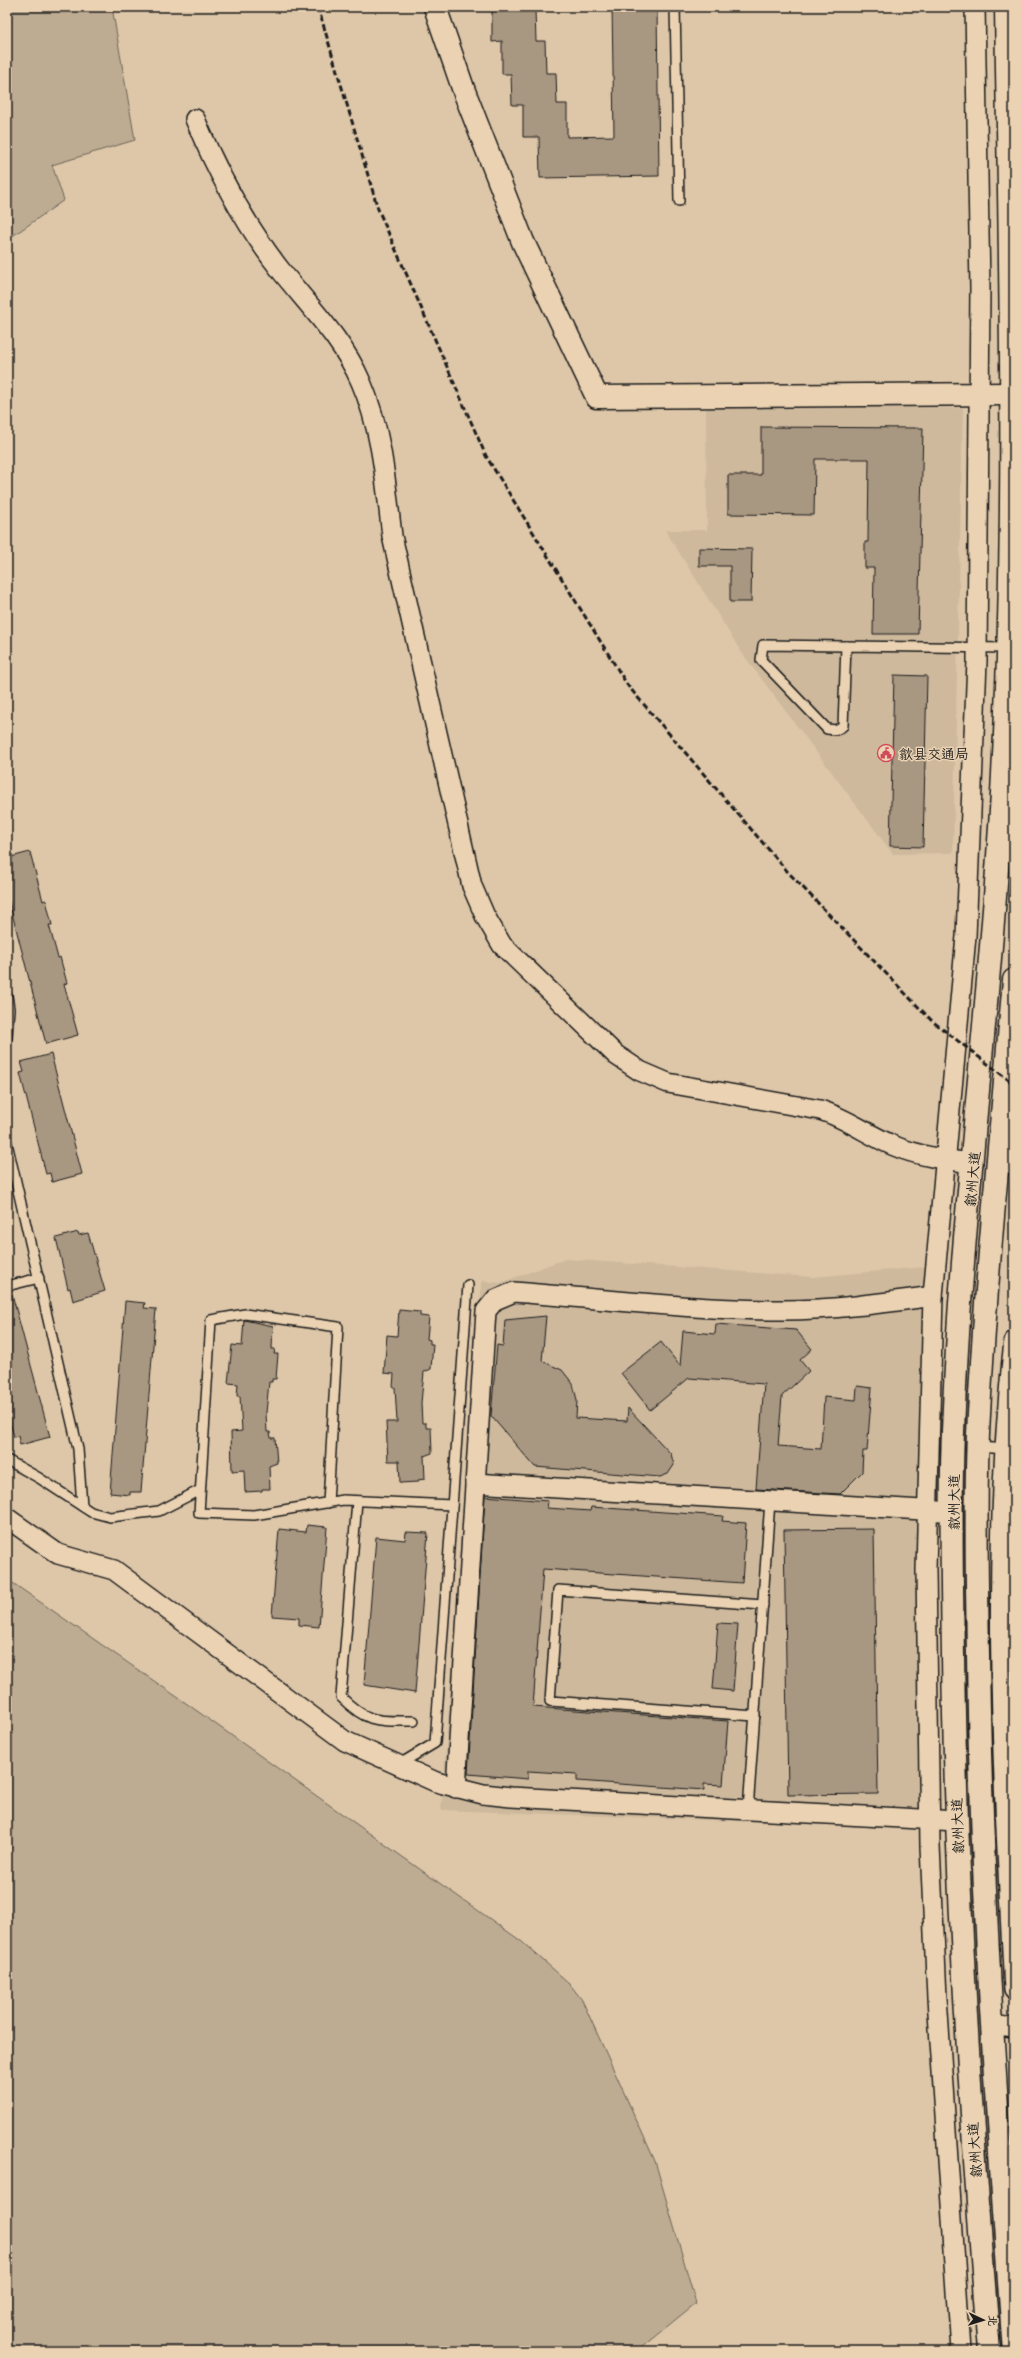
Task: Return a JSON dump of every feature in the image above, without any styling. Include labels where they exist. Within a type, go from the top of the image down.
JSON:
[{"type":"main road","points":[[435,7],[464,91],[520,235],[597,397],[1011,394]]},
{"type":"main road","name":"歙州大道","points":[[989,2351],[965,2013],[957,1821],[953,1435],[959,1324],[996,889],[1008,648],[1011,394],[1006,7]]},
{"type":"main road","name":"歙州大道","points":[[1014,980],[986,1311],[978,1447],[977,1584],[997,1804],[991,2025],[1014,2351]]},
{"type":"street","points":[[961,2351],[937,1998],[929,1819],[926,1708],[927,1510],[933,1296],[966,936],[978,648],[980,394],[975,7]]},
{"type":"street","points":[[195,119],[215,168],[247,222],[282,272],[331,332],[352,365],[366,394],[385,477],[392,536],[472,886],[502,945],[616,1055],[653,1078],[668,1083],[820,1110],[857,1125],[892,1144],[930,1157],[973,1163]]},
{"type":"street","points":[[1002,1118],[1014,1165]]},
{"type":"street","points":[[456,1788],[486,1311],[495,1300],[507,1293],[514,1292],[734,1309],[783,1310],[870,1305],[933,1296]]},
{"type":"street","points":[[1014,1341],[1000,1674],[997,1804],[1014,1990]]},
{"type":"street","points":[[475,1483],[953,1512]]},
{"type":"street","points":[[7,1518],[58,1554],[114,1570],[345,1741],[397,1765],[456,1788],[511,1797],[957,1821]]},
{"type":"street","points":[[991,2025],[1014,2028]]},
{"type":"lane","points":[[675,7],[679,201]]},
{"type":"lane","points":[[846,646],[843,726],[836,730],[827,729],[761,660],[763,645],[846,646],[978,648],[1008,648]]},
{"type":"lane","points":[[7,996],[9,1009],[7,1037]]},
{"type":"lane","points":[[7,1143],[78,1449],[82,1506]]},
{"type":"lane","points":[[7,1286],[39,1278]]},
{"type":"lane","points":[[397,1765],[436,1743],[468,1285]]},
{"type":"lane","points":[[328,1503],[338,1328],[245,1314],[211,1320],[199,1513],[254,1515],[328,1503],[357,1501],[452,1505]]},
{"type":"lane","points":[[978,1447],[1010,1449]]},
{"type":"lane","points":[[7,1460],[40,1478],[91,1512],[110,1517],[159,1511],[200,1490]]},
{"type":"lane","points":[[357,1501],[341,1697],[358,1711],[374,1721],[414,1721]]},
{"type":"lane","points":[[748,1810],[770,1501]]},
{"type":"lane","points":[[755,1716],[550,1701],[550,1693],[558,1590],[763,1605]]},
{"type":"shaded area","points":[[7,7],[112,7],[135,140],[52,165],[64,200],[7,240]]},
{"type":"shaded area","name":"歙县交通局","points":[[706,405],[963,408],[953,853],[893,854],[742,653],[665,530],[707,530]]},
{"type":"shaded area","points":[[565,1259],[812,1277],[925,1267],[916,1530],[919,1828],[441,1810],[482,1281],[500,1283]]},
{"type":"shaded area","points":[[1014,1389],[1014,1852],[1009,1635],[1010,1434]]},
{"type":"shaded area","points":[[7,1579],[183,1701],[521,1941],[569,1983],[582,2000],[655,2161],[696,2303],[637,2351],[7,2351]]},
{"type":"building","points":[[492,7],[525,7],[525,10],[535,10],[536,41],[545,41],[546,73],[556,73],[557,104],[567,104],[567,137],[614,136],[612,7],[657,7],[659,176],[540,178],[539,137],[523,137],[523,105],[512,105],[511,74],[502,74],[502,41],[492,42]]},
{"type":"building","points":[[761,427],[923,428],[918,634],[873,634],[874,568],[865,568],[865,542],[868,542],[869,459],[815,459],[814,515],[728,514],[728,475],[761,475]]},
{"type":"building","points":[[699,548],[752,549],[751,602],[730,602],[730,566],[699,566]]},
{"type":"building","points":[[894,675],[927,676],[923,847],[890,846]]},
{"type":"building","points":[[30,852],[43,901],[46,900],[52,925],[49,925],[67,983],[64,984],[78,1035],[46,1044],[7,894],[7,858]]},
{"type":"building","points":[[51,1054],[82,1174],[52,1182],[50,1173],[46,1174],[20,1073],[24,1072],[21,1062]]},
{"type":"building","points":[[78,1232],[79,1235],[88,1233],[105,1291],[73,1301],[70,1288],[68,1289],[56,1238]]},
{"type":"building","points":[[12,1294],[50,1437],[20,1445],[18,1436],[14,1437],[7,1410],[7,1295]]},
{"type":"building","points":[[125,1301],[145,1303],[144,1308],[156,1309],[141,1492],[130,1492],[130,1495],[110,1493]]},
{"type":"building","points":[[399,1310],[420,1312],[420,1316],[429,1317],[427,1339],[430,1340],[430,1344],[433,1344],[431,1369],[424,1372],[421,1403],[422,1423],[426,1423],[426,1428],[431,1428],[432,1453],[424,1456],[425,1479],[418,1480],[418,1482],[400,1483],[399,1461],[388,1461],[386,1422],[397,1422],[395,1387],[393,1387],[394,1374],[384,1373],[387,1335],[397,1336]]},
{"type":"building","points":[[546,1316],[542,1361],[562,1370],[573,1384],[577,1400],[576,1418],[627,1421],[628,1408],[671,1454],[674,1465],[668,1474],[660,1477],[535,1467],[491,1416],[497,1345],[503,1346],[505,1320]]},
{"type":"building","points":[[244,1320],[273,1326],[272,1349],[275,1349],[274,1354],[278,1354],[276,1379],[272,1379],[272,1382],[269,1382],[266,1413],[267,1432],[270,1432],[271,1438],[275,1438],[277,1463],[269,1466],[270,1489],[245,1492],[244,1470],[232,1471],[231,1432],[242,1431],[240,1396],[237,1396],[238,1384],[228,1383],[232,1345],[242,1346]]},
{"type":"building","points":[[716,1324],[796,1330],[812,1349],[800,1360],[809,1371],[782,1396],[778,1446],[821,1449],[824,1397],[856,1400],[857,1386],[872,1388],[867,1451],[863,1451],[862,1472],[840,1494],[756,1489],[764,1384],[689,1378],[650,1410],[621,1373],[661,1342],[680,1366],[683,1331],[715,1334]]},
{"type":"building","points":[[485,1496],[548,1501],[547,1508],[590,1511],[591,1507],[723,1516],[722,1521],[746,1523],[742,1583],[543,1569],[533,1707],[728,1721],[723,1785],[704,1784],[704,1790],[577,1781],[577,1774],[528,1771],[528,1779],[468,1774]]},
{"type":"building","points":[[307,1525],[327,1527],[319,1627],[299,1625],[299,1618],[272,1616],[279,1529],[306,1532]]},
{"type":"building","points":[[874,1529],[878,1794],[788,1795],[784,1530]]},
{"type":"building","points":[[406,1532],[428,1533],[415,1693],[364,1685],[376,1537],[405,1540]]},
{"type":"building","points":[[718,1623],[738,1624],[733,1691],[713,1689]]},
{"type":"railway","points":[[318,7],[378,209],[486,456],[628,686],[787,871],[932,1021],[1014,1084]]},
{"type":"place","name":"歙县交通局","points":[[886,753]]}]
